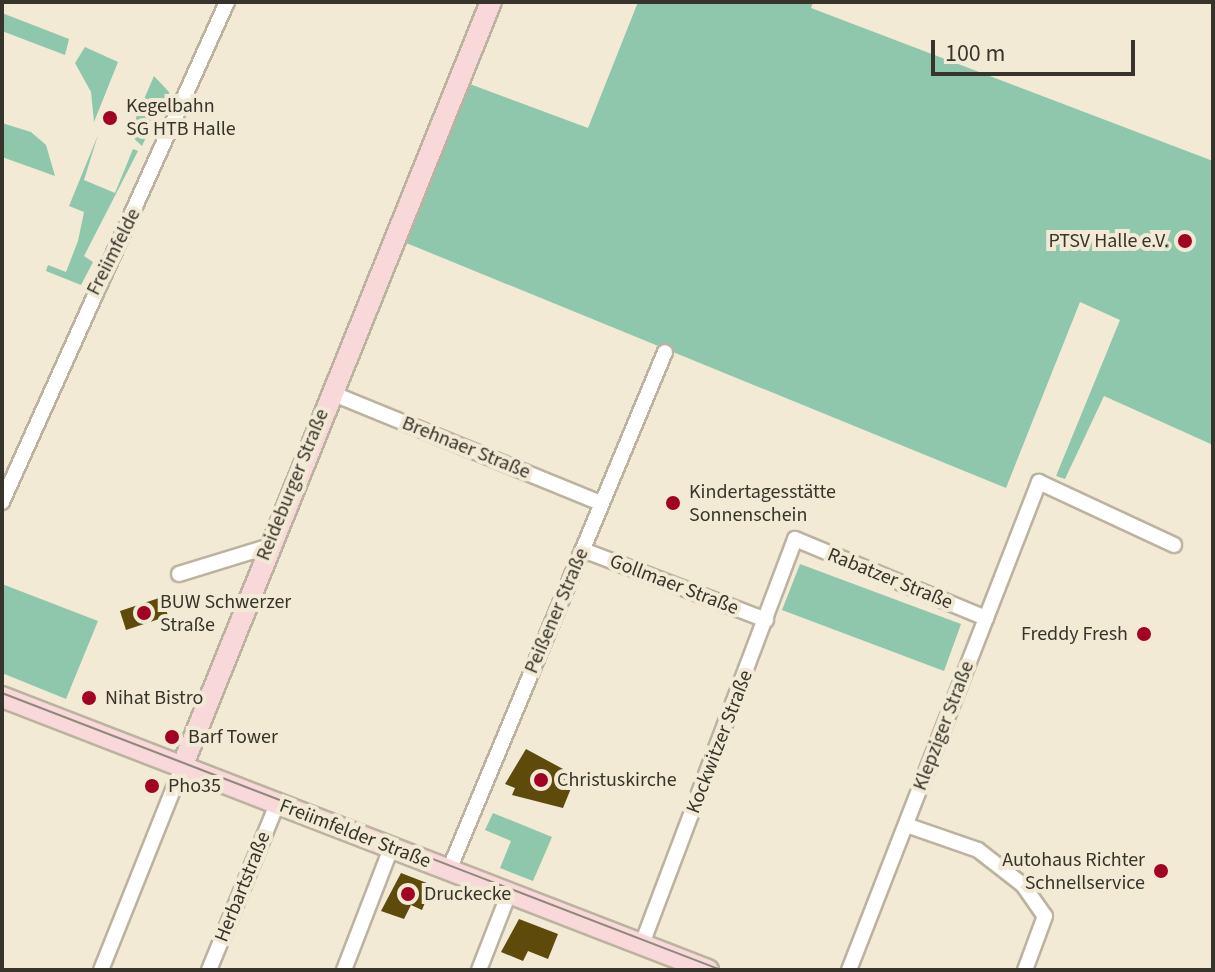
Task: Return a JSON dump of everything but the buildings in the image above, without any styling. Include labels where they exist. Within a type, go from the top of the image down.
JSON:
[{"type":"street","name":"Freiimfelde","points":[[2,502],[227,2]]},
{"type":"street","name":"Reideburger Straße","points":[[98,969],[491,2]]},
{"type":"street","name":"Peißener Straße","points":[[449,870],[665,352]]},
{"type":"street","name":"Brehnaer Straße","points":[[331,393],[601,503]]},
{"type":"street","name":"Klepziger Straße","points":[[849,970],[1039,482],[1174,545]]},
{"type":"street","name":"Rabatzer Straße","points":[[795,539],[986,618]]},
{"type":"street","name":"Kockwitzer Straße","points":[[642,944],[795,539]]},
{"type":"street","points":[[179,574],[267,547]]},
{"type":"street","name":"Gollmaer Straße","points":[[583,550],[766,620]]},
{"type":"street","name":"Freiimfelder Straße","points":[[2,697],[642,944],[673,964],[708,970]]},
{"type":"street","name":"Herbartstraße","points":[[209,970],[277,804]]},
{"type":"street","points":[[906,825],[978,850],[1023,885],[1045,916],[1025,970]]},
{"type":"street","points":[[344,970],[391,848]]},
{"type":"street","points":[[479,970],[509,893]]},
{"type":"green space","points":[[638,2],[813,2],[811,8],[1213,161],[1213,445],[1104,396],[1065,479],[1056,476],[1120,320],[1080,302],[1006,488],[394,238],[459,80],[588,128]]},
{"type":"green space","points":[[2,13],[69,39],[65,55],[2,31]]},
{"type":"green space","points":[[85,47],[118,62],[94,122],[91,92],[75,63]]},
{"type":"green space","points":[[154,76],[169,92],[172,111],[168,117],[157,113],[142,146],[129,134]]},
{"type":"green space","points":[[2,123],[31,132],[46,145],[55,176],[2,157]]},
{"type":"green space","points":[[98,135],[84,180],[115,193],[133,149],[138,151],[84,256],[93,262],[81,285],[46,271],[48,265],[66,272],[78,241],[84,212],[69,206]]},
{"type":"green space","points":[[800,564],[961,624],[944,671],[782,610]]},
{"type":"green space","points":[[2,584],[98,621],[66,699],[2,673]]},
{"type":"green space","points":[[493,813],[552,837],[533,881],[500,868],[511,841],[485,830]]},
{"type":"tram line","points":[[2,693],[721,970]]},
{"type":"place","name":"Kegelbahn SG HTB Halle","points":[[110,118]]},
{"type":"place","name":"PTSV Halle e.V.","points":[[1185,241]]},
{"type":"place","name":"Kindertagesstätte Sonnenschein","points":[[673,503]]},
{"type":"place","name":"BUW Schwerzer Straße","points":[[144,613]]},
{"type":"place","name":"Freddy Fresh","points":[[1144,634]]},
{"type":"place","name":"Nihat Bistro","points":[[89,698]]},
{"type":"place","name":"Barf Tower","points":[[172,737]]},
{"type":"place","name":"Christuskirche","points":[[541,780]]},
{"type":"place","name":"Pho35","points":[[152,786]]},
{"type":"place","name":"Autohaus Richter Schnellservice","points":[[1161,871]]},
{"type":"place","name":"Druckecke","points":[[408,894]]}]
